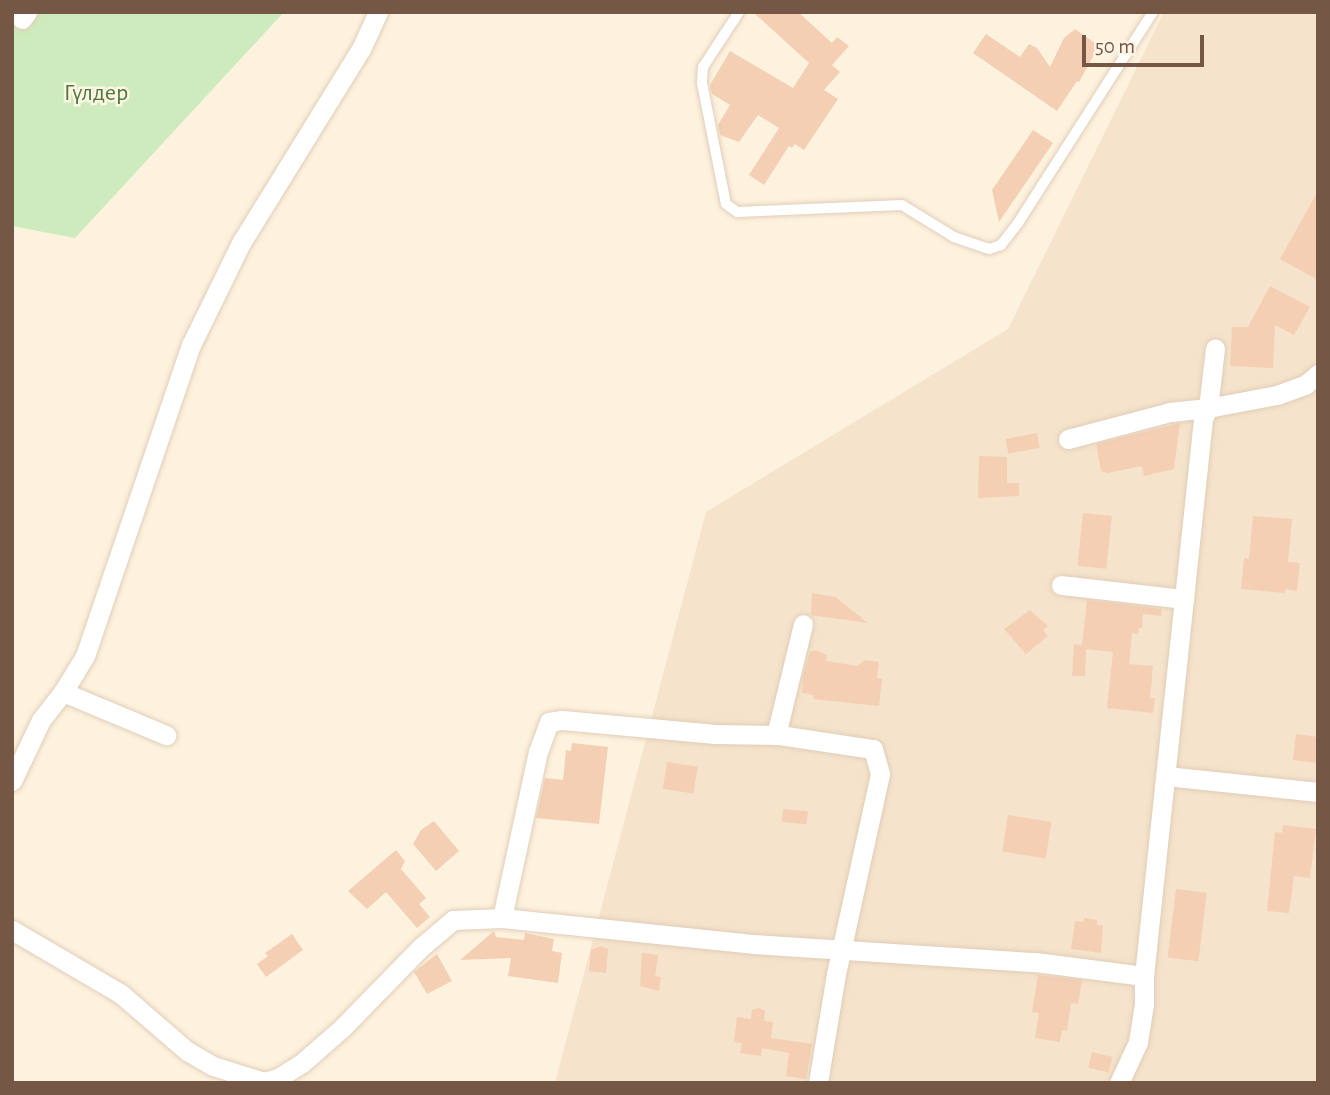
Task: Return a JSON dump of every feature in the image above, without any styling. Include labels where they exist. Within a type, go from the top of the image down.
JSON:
[{"type":"street","points":[[12,781],[41,720],[63,692],[85,656],[191,345],[241,243],[361,48],[378,12]]},
{"type":"street","points":[[1119,1083],[1138,1042],[1144,1004],[1144,976],[1203,419],[1208,408],[1215,348]]},
{"type":"street","points":[[1068,439],[1124,423],[1286,392],[1306,386],[1318,374]]},
{"type":"street","points":[[1060,585],[1184,599]]},
{"type":"street","points":[[776,735],[803,624]]},
{"type":"street","points":[[63,692],[166,736]]},
{"type":"street","points":[[502,918],[538,752],[549,722],[562,720],[715,734],[776,735],[873,749],[880,774],[818,1083]]},
{"type":"street","points":[[1166,776],[1318,792]]},
{"type":"street","points":[[12,930],[121,994],[196,1056],[233,1074],[264,1082],[278,1078],[302,1063],[342,1028],[420,948],[453,920],[502,918],[753,944],[1035,962],[1144,976]]},
{"type":"lane","points":[[739,12],[703,67],[702,83],[726,205],[737,212],[902,205],[954,237],[989,249],[1001,245],[1018,223],[1153,12]]},
{"type":"shaded area","points":[[1164,12],[1318,12],[1318,1083],[555,1083],[706,512],[1008,329]]},
{"type":"green space","name":"Гүлдер","points":[[12,12],[284,12],[75,238],[12,226]]},
{"type":"building","points":[[753,12],[798,12],[832,43],[837,37],[849,46],[832,65],[840,72],[824,90],[838,99],[804,150],[795,144],[792,148],[789,146],[764,185],[749,175],[779,128],[758,115],[739,142],[720,135],[718,125],[730,105],[712,94],[710,85],[730,51],[793,88],[809,63]]},
{"type":"building","points":[[1075,29],[1099,46],[1079,82],[1077,81],[1057,111],[973,53],[986,34],[1020,57],[1029,44],[1037,48],[1050,67],[1064,38]]},
{"type":"building","points":[[1033,130],[1053,143],[999,222],[992,190]]},
{"type":"building","points":[[1318,191],[1318,280],[1280,259]]},
{"type":"building","points":[[1270,286],[1310,307],[1294,335],[1275,325],[1273,368],[1230,366],[1232,327],[1248,327]]},
{"type":"building","points":[[1180,423],[1174,469],[1144,476],[1142,466],[1107,473],[1101,471],[1096,444]]},
{"type":"building","points":[[1037,433],[1040,448],[1008,454],[1006,439]]},
{"type":"building","points":[[979,456],[1007,457],[1007,483],[1019,483],[1019,496],[978,498]]},
{"type":"building","points":[[1083,513],[1112,516],[1106,569],[1077,566]]},
{"type":"building","points":[[1253,516],[1292,519],[1288,562],[1300,563],[1297,591],[1285,589],[1285,593],[1241,589],[1244,558],[1249,559]]},
{"type":"building","points":[[812,593],[835,597],[868,623],[811,615]]},
{"type":"building","points":[[1087,600],[1162,609],[1161,616],[1143,614],[1142,628],[1139,628],[1138,634],[1132,633],[1129,664],[1153,666],[1150,698],[1155,698],[1153,713],[1107,708],[1113,652],[1086,649],[1085,676],[1072,676],[1074,644],[1082,645]]},
{"type":"building","points":[[1030,610],[1048,626],[1043,630],[1048,636],[1026,654],[1004,629]]},
{"type":"building","points":[[816,650],[827,655],[826,661],[857,666],[865,660],[879,662],[877,678],[882,679],[879,706],[813,699],[814,695],[802,693],[803,676],[810,652]]},
{"type":"building","points":[[1296,734],[1318,737],[1318,763],[1293,760]]},
{"type":"building","points":[[572,743],[608,747],[599,824],[536,818],[545,778],[563,780],[566,750],[571,751]]},
{"type":"building","points":[[667,762],[698,767],[693,794],[663,789]]},
{"type":"building","points":[[783,809],[808,811],[807,824],[782,822]]},
{"type":"building","points":[[1008,815],[1051,822],[1046,858],[1002,852]]},
{"type":"building","points":[[434,821],[459,851],[436,871],[413,844],[421,830]]},
{"type":"building","points":[[1283,825],[1316,829],[1310,878],[1294,876],[1289,913],[1267,911],[1275,832],[1282,833]]},
{"type":"building","points":[[396,850],[405,861],[401,869],[426,898],[419,904],[430,917],[417,928],[386,892],[367,909],[348,891]]},
{"type":"building","points":[[1176,889],[1207,893],[1198,961],[1168,957]]},
{"type":"building","points":[[1084,918],[1097,920],[1097,925],[1103,926],[1101,953],[1071,949],[1075,921],[1083,922]]},
{"type":"building","points":[[494,931],[496,937],[524,940],[525,933],[554,939],[552,951],[562,953],[558,983],[508,976],[511,958],[460,960]]},
{"type":"building","points":[[292,934],[303,950],[266,977],[257,964],[268,956],[265,953]]},
{"type":"building","points":[[601,946],[608,949],[606,973],[589,971],[591,950]]},
{"type":"building","points":[[642,953],[658,955],[655,976],[661,977],[659,991],[640,986]]},
{"type":"building","points":[[437,954],[452,981],[427,994],[414,972]]},
{"type":"building","points":[[1038,975],[1082,980],[1078,1004],[1071,1003],[1067,1031],[1062,1030],[1060,1042],[1035,1038],[1039,1013],[1032,1012]]},
{"type":"building","points":[[759,1008],[765,1011],[764,1021],[773,1022],[771,1038],[812,1044],[806,1079],[786,1076],[789,1053],[762,1048],[761,1056],[740,1053],[742,1043],[734,1042],[737,1017],[751,1019],[752,1010]]},
{"type":"building","points":[[1092,1052],[1112,1057],[1109,1073],[1088,1068]]}]
